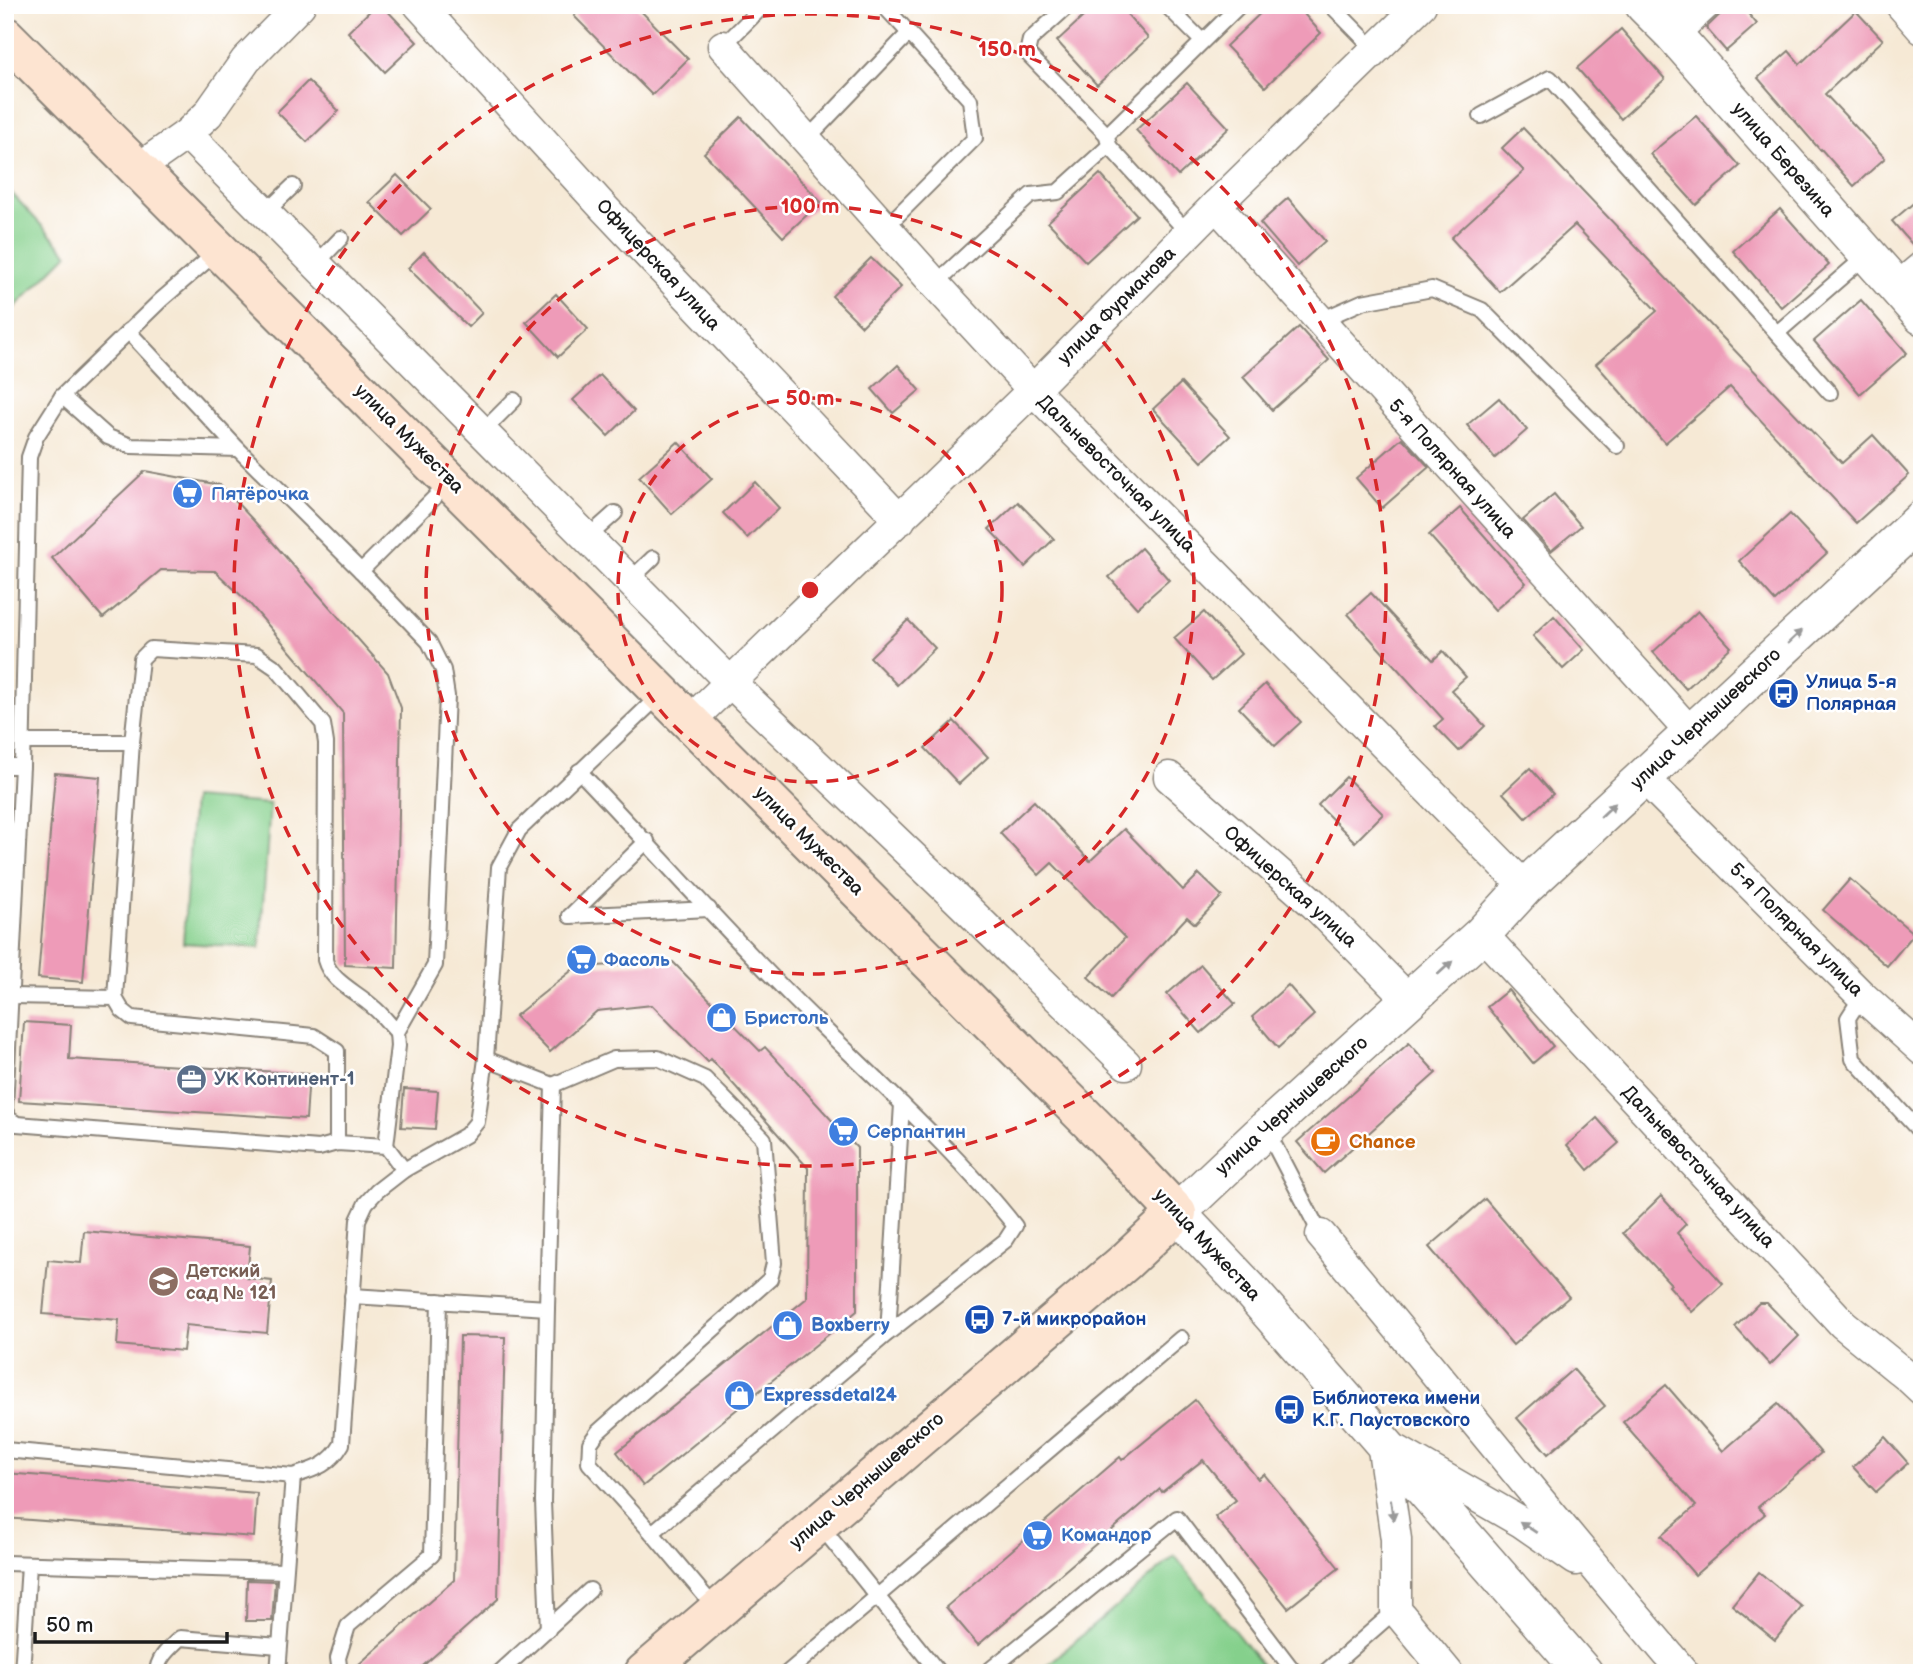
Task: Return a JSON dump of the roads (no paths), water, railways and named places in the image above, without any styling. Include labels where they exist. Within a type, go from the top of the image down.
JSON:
[{"type":"main road","name":"улица Мужества","points":[[5,36],[1108,1140],[1177,1213]]},
{"type":"main road","name":"улица Чернышевского","points":[[644,1673],[1126,1261],[1177,1213]]},
{"type":"street","points":[[136,170],[187,134],[208,114],[246,60],[300,5]]},
{"type":"street","name":"Офицерская улица","points":[[419,5],[613,218],[900,520]]},
{"type":"street","name":"улица Фурманова","points":[[690,721],[1033,390],[1216,205],[1421,5]]},
{"type":"street","name":"улица Березина","points":[[1644,5],[1673,34],[1866,256],[1909,278],[1922,316]]},
{"type":"street","points":[[1673,34],[1705,5]]},
{"type":"street","points":[[1901,5],[1922,29]]},
{"type":"street","name":"Дальневосточная улица","points":[[723,46],[1033,390],[1525,887]]},
{"type":"street","points":[[187,134],[730,682],[1126,1063]]},
{"type":"street","name":"5-я Полярная улица","points":[[1216,205],[1690,732]]},
{"type":"street","name":"улица Чернышевского","points":[[1177,1213],[1482,934],[1525,887],[1922,519]]},
{"type":"street","name":"Офицерская улица","points":[[1169,777],[1314,904],[1409,1000]]},
{"type":"street","name":"5-я Полярная улица","points":[[1643,777],[1862,996],[1922,1050]]},
{"type":"street","name":"Дальневосточная улица","points":[[1482,934],[1843,1324],[1922,1390]]},
{"type":"street","name":"улица Мужества","points":[[1177,1213],[1249,1289],[1584,1673]]},
{"type":"street","points":[[1321,1236],[1485,1431],[1604,1580],[1684,1673]]},
{"type":"street","points":[[1382,1442],[1521,1522],[1604,1580]]},
{"type":"street","points":[[1382,1442],[1396,1539],[1396,1610],[1448,1673]]},
{"type":"lane","points":[[723,46],[764,5]]},
{"type":"lane","points":[[883,5],[970,100],[975,138],[885,228]]},
{"type":"lane","points":[[1069,5],[1030,40],[1027,53],[1108,140],[1188,233]]},
{"type":"lane","points":[[1166,5],[1202,41]]},
{"type":"lane","points":[[935,284],[1031,195],[1058,192],[1202,41],[1240,5]]},
{"type":"lane","points":[[1331,5],[1375,50]]},
{"type":"lane","points":[[807,139],[909,33]]},
{"type":"lane","points":[[1481,116],[1550,78],[1830,393]]},
{"type":"lane","points":[[265,213],[293,186]]},
{"type":"lane","points":[[316,264],[341,238]]},
{"type":"lane","points":[[218,251],[128,331],[62,396],[36,437],[29,457],[23,742],[5,1110],[9,1119],[16,1124],[319,1148],[337,1143],[386,1146]]},
{"type":"lane","points":[[1777,333],[1866,256]]},
{"type":"lane","points":[[1319,321],[1362,302],[1432,289],[1445,294],[1482,310],[1617,446]]},
{"type":"lane","points":[[128,331],[238,449],[429,642],[443,670],[447,696],[435,965],[397,1032],[398,1046],[386,1146],[404,1170]]},
{"type":"lane","points":[[62,396],[108,437],[131,446],[238,449]]},
{"type":"lane","points":[[482,431],[514,400]]},
{"type":"lane","points":[[361,571],[451,481]]},
{"type":"lane","points":[[588,537],[615,513]]},
{"type":"lane","points":[[631,580],[653,558]]},
{"type":"lane","points":[[337,1143],[337,1051],[314,1036],[132,1018],[122,1010],[115,998],[138,672],[141,659],[151,649],[257,655],[276,668],[323,724],[326,743],[325,960],[327,968],[334,976],[375,1008],[397,1032]]},
{"type":"lane","points":[[5,1450],[293,1476],[321,1468],[334,1457],[342,1444],[358,1220],[366,1203],[377,1191],[404,1170],[466,1135],[477,1122],[486,1059],[499,867],[519,830],[662,693]]},
{"type":"lane","points":[[23,742],[132,742]]},
{"type":"lane","points":[[5,766],[22,766]]},
{"type":"lane","points":[[579,771],[792,997],[902,1104],[1000,1207],[1015,1227],[1006,1240],[888,1333],[652,1533]]},
{"type":"lane","points":[[647,841],[570,916],[709,909]]},
{"type":"lane","points":[[12,996],[115,998]]},
{"type":"lane","points":[[1862,996],[1848,1018],[1853,1059],[1922,1134]]},
{"type":"lane","points":[[486,1059],[553,1085],[614,1059],[659,1058],[705,1079],[764,1139],[774,1263],[770,1279],[597,1432],[590,1443],[589,1463],[717,1611]]},
{"type":"lane","points":[[548,1630],[543,1500],[553,1085]]},
{"type":"lane","points":[[888,1333],[902,1104]]},
{"type":"lane","points":[[1266,1129],[1321,1236]]},
{"type":"lane","points":[[352,1296],[547,1308]]},
{"type":"lane","points":[[340,1673],[338,1658],[348,1626],[432,1555],[439,1301]]},
{"type":"lane","points":[[787,1673],[1181,1338]]},
{"type":"lane","points":[[278,1673],[293,1476]]},
{"type":"lane","points":[[986,1673],[1177,1518],[1289,1670]]},
{"type":"lane","points":[[818,1523],[939,1673]]},
{"type":"lane","points":[[5,1563],[285,1571]]},
{"type":"lane","points":[[22,1673],[29,1565]]},
{"type":"lane","points":[[499,1673],[590,1590]]},
{"type":"lane","points":[[1324,1673],[1396,1610]]},
{"type":"lane","points":[[157,1673],[157,1665],[180,1638],[279,1647]]},
{"type":"place","name":"Пятёрочка","points":[[188,494]]},
{"type":"place","name":"Улица 5-я Полярная","points":[[1783,693]]},
{"type":"place","name":"Фасоль","points":[[581,960]]},
{"type":"place","name":"Бристоль","points":[[721,1018]]},
{"type":"place","name":"УК Континент-1","points":[[191,1079]]},
{"type":"place","name":"Серпантин","points":[[844,1132]]},
{"type":"place","name":"Chance","points":[[1326,1142]]},
{"type":"place","name":"Детский сад № 121","points":[[163,1282]]},
{"type":"place","name":"7-й микрорайон","points":[[979,1319]]},
{"type":"place","name":"Boxberry","points":[[788,1325]]},
{"type":"place","name":"Expressdetal24","points":[[740,1395]]},
{"type":"place","name":"Библиотека имени К.Г. Паустовского","points":[[1289,1409]]},
{"type":"place","name":"Командор","points":[[1038,1535]]}]
